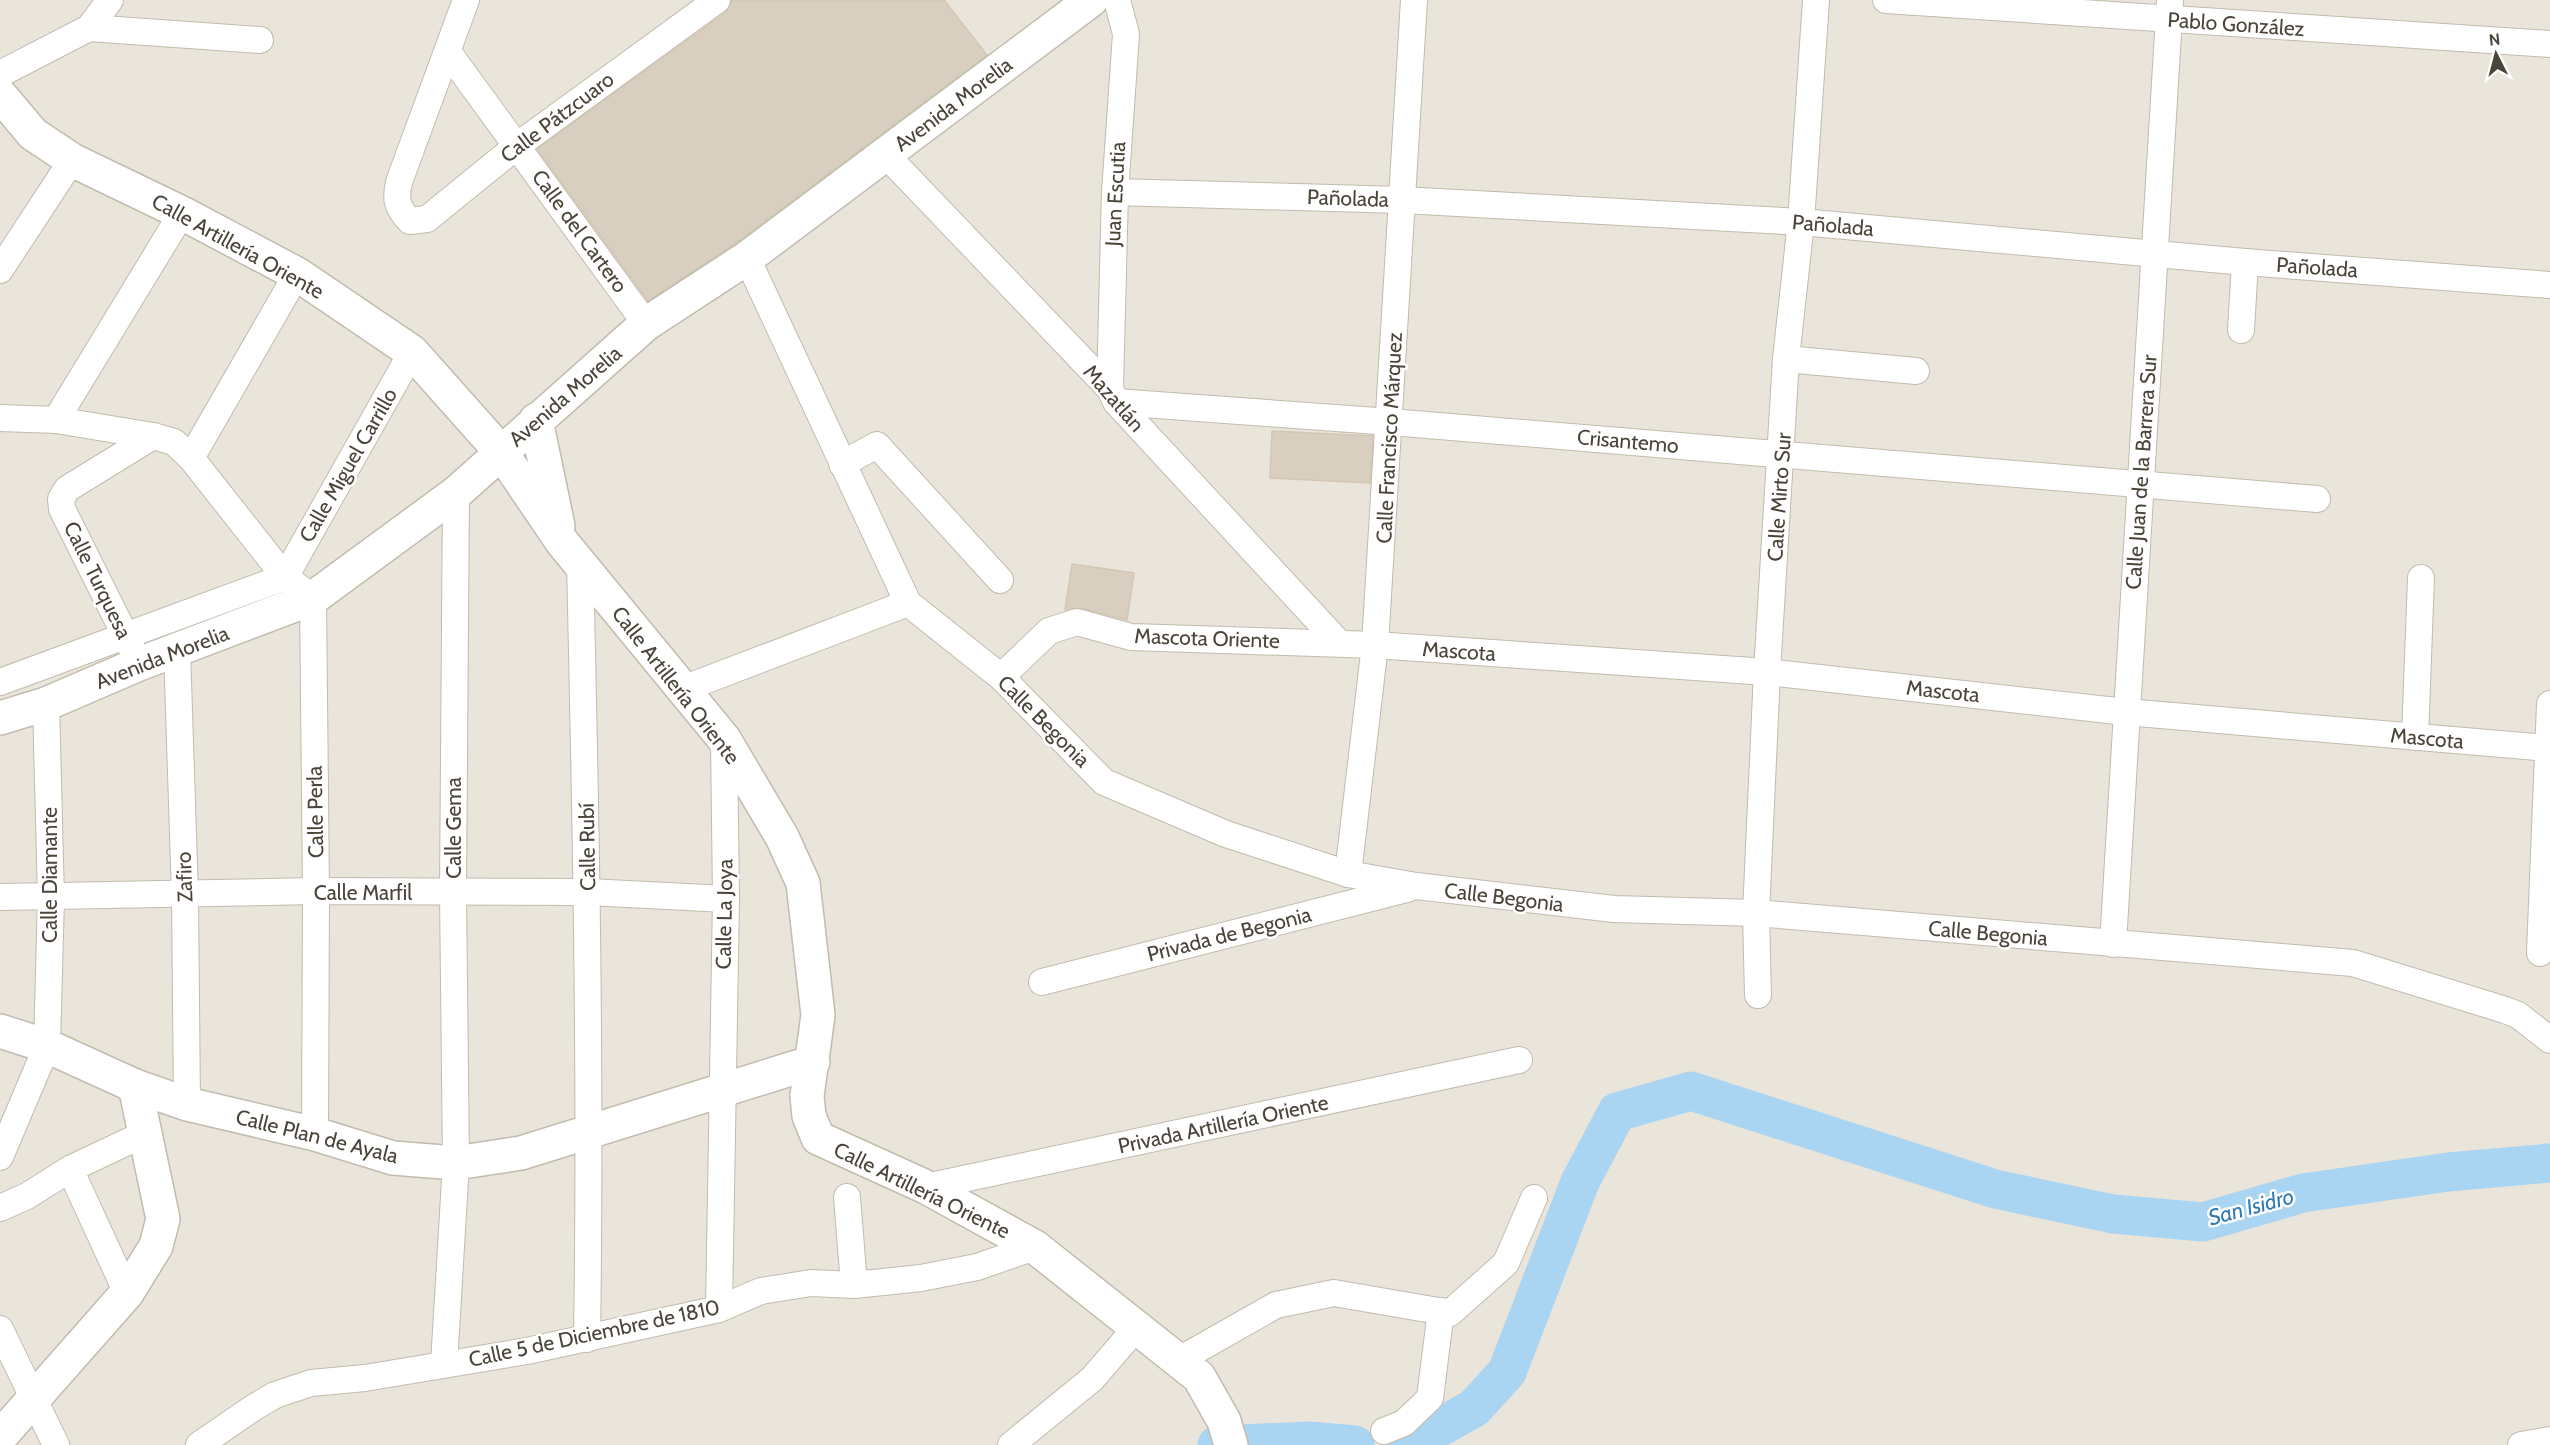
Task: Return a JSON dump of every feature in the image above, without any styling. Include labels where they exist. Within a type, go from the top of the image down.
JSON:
[{"type":"street","points":[[0,74],[89,28],[110,0]]},
{"type":"street","points":[[448,52],[466,0]]},
{"type":"street","name":"Calle Pátzcuaro","points":[[448,52],[396,194],[398,210],[410,221],[428,219],[518,145],[717,0]]},
{"type":"street","name":"Avenida Morelia","points":[[0,718],[46,704],[133,651],[177,650],[312,598],[456,493],[646,324],[747,258],[1091,0]]},
{"type":"street","name":"Juan Escutia","points":[[1113,396],[1115,192],[1126,34],[1117,0]]},
{"type":"street","name":"Calle Francisco Márquez","points":[[1348,874],[1376,645],[1391,422],[1414,0]]},
{"type":"street","name":"Calle Mirto Sur","points":[[1758,995],[1756,913],[1767,672],[1786,359],[1801,222],[1816,0]]},
{"type":"street","name":"Pablo González","points":[[1887,0],[2169,10],[2550,44]]},
{"type":"street","name":"Calle Juan de la Barrera Sur","points":[[2113,944],[2169,10]]},
{"type":"street","points":[[89,28],[260,40]]},
{"type":"street","name":"Calle del Cartero","points":[[448,52],[518,145],[646,324]]},
{"type":"street","name":"Calle Artillería Oriente","points":[[0,95],[33,134],[72,160],[182,213],[297,274],[412,352],[501,452],[571,553],[724,739],[782,837],[803,883],[818,1015],[807,1096],[809,1116],[818,1138],[926,1188],[1035,1247],[1189,1369],[1224,1421],[1231,1445]]},
{"type":"street","name":"Mazatlán","points":[[886,155],[1113,396],[1339,643]]},
{"type":"street","points":[[0,270],[72,160]]},
{"type":"street","name":"Pañolada","points":[[1115,192],[1402,200],[1801,222],[2245,262],[2550,285]]},
{"type":"street","points":[[56,420],[182,213]]},
{"type":"street","name":"Calle Begonia","points":[[747,258],[908,603],[1001,677],[1104,782],[1226,834],[1348,874],[1416,886],[1614,909],[1756,913],[2335,961],[2371,967],[2512,1012],[2550,1040]]},
{"type":"street","points":[[2241,330],[2245,262]]},
{"type":"street","points":[[191,458],[297,274]]},
{"type":"street","name":"Calle Miguel Carrillo","points":[[285,577],[412,352]]},
{"type":"street","points":[[1786,359],[1916,371]]},
{"type":"street","name":"Crisantemo","points":[[1113,396],[1391,422],[2317,499]]},
{"type":"street","points":[[0,418],[56,420],[153,436],[174,442],[191,458],[285,577],[312,598]]},
{"type":"street","points":[[536,420],[571,553]]},
{"type":"street","name":"Calle Turquesa","points":[[133,651],[62,509],[61,499],[67,489],[153,436]]},
{"type":"street","points":[[842,464],[877,445],[1000,580]]},
{"type":"street","name":"Calle Gema","points":[[444,1364],[456,1163],[453,892],[456,493]]},
{"type":"street","name":"Calle Rubí","points":[[571,553],[588,892],[590,1131],[587,1339]]},
{"type":"street","points":[[0,682],[133,651],[285,577]]},
{"type":"street","points":[[2415,737],[2421,578]]},
{"type":"street","name":"Calle Perla","points":[[312,598],[316,891],[315,1134]]},
{"type":"street","points":[[683,689],[908,603]]},
{"type":"street","name":"Mascota Oriente","points":[[1001,677],[1049,631],[1077,621],[1131,637],[1339,643]]},
{"type":"street","name":"Mascota","points":[[1339,643],[1767,672],[2126,712],[2547,748]]},
{"type":"street","name":"Zafiro","points":[[177,650],[185,896],[188,1104]]},
{"type":"street","name":"Calle Diamante","points":[[46,704],[51,897],[47,1046]]},
{"type":"street","points":[[2540,953],[2550,704]]},
{"type":"street","name":"Calle La Joya","points":[[719,1309],[726,899],[724,739]]},
{"type":"street","name":"Privada de Begonia","points":[[1042,982],[1416,886]]},
{"type":"street","name":"Calle Marfil","points":[[0,897],[185,896],[316,891],[588,892],[726,899]]},
{"type":"street","name":"Calle Plan de Ayala","points":[[0,1031],[47,1046],[135,1086],[188,1104],[315,1134],[393,1158],[456,1163],[521,1153],[813,1062]]},
{"type":"street","points":[[0,1157],[47,1046]]},
{"type":"street","name":"Privada Artillería Oriente","points":[[926,1188],[1519,1060]]},
{"type":"street","points":[[0,1437],[127,1293],[156,1246],[163,1219],[135,1086]]},
{"type":"street","points":[[0,1208],[27,1196],[70,1169],[144,1134]]},
{"type":"street","points":[[70,1169],[127,1293]]},
{"type":"street","points":[[847,1197],[854,1285]]},
{"type":"street","points":[[1189,1369],[1276,1305],[1334,1293],[1450,1313],[1506,1263],[1534,1198]]},
{"type":"street","name":"Calle 5 de Diciembre de 1810","points":[[199,1445],[275,1395],[311,1383],[366,1378],[587,1339],[719,1309],[761,1291],[811,1283],[854,1285],[921,1278],[977,1267],[1035,1247]]},
{"type":"street","points":[[1384,1431],[1404,1423],[1430,1398],[1441,1311]]},
{"type":"street","points":[[1011,1445],[1092,1379],[1136,1328]]},
{"type":"street","points":[[0,1329],[56,1445]]},
{"type":"street","points":[[2521,1445],[2550,1440]]},
{"type":"shaded area","points":[[0,0],[2550,0],[2550,1445],[0,1445]]},
{"type":"building","points":[[732,0],[944,0],[987,55],[736,243],[648,301],[537,149],[726,12]]},
{"type":"building","points":[[1272,431],[1373,436],[1370,483],[1270,478]]},
{"type":"building","points":[[1072,564],[1134,573],[1127,620],[1081,608],[1065,610]]},
{"type":"waterway","name":"San Isidro","points":[[1408,1445],[1474,1408],[1507,1372],[1580,1182],[1617,1112],[1691,1091],[1995,1189],[2113,1214],[2203,1222],[2303,1193],[2448,1172],[2550,1163]]},
{"type":"waterway","points":[[1217,1445],[1309,1441],[1355,1445]]}]
